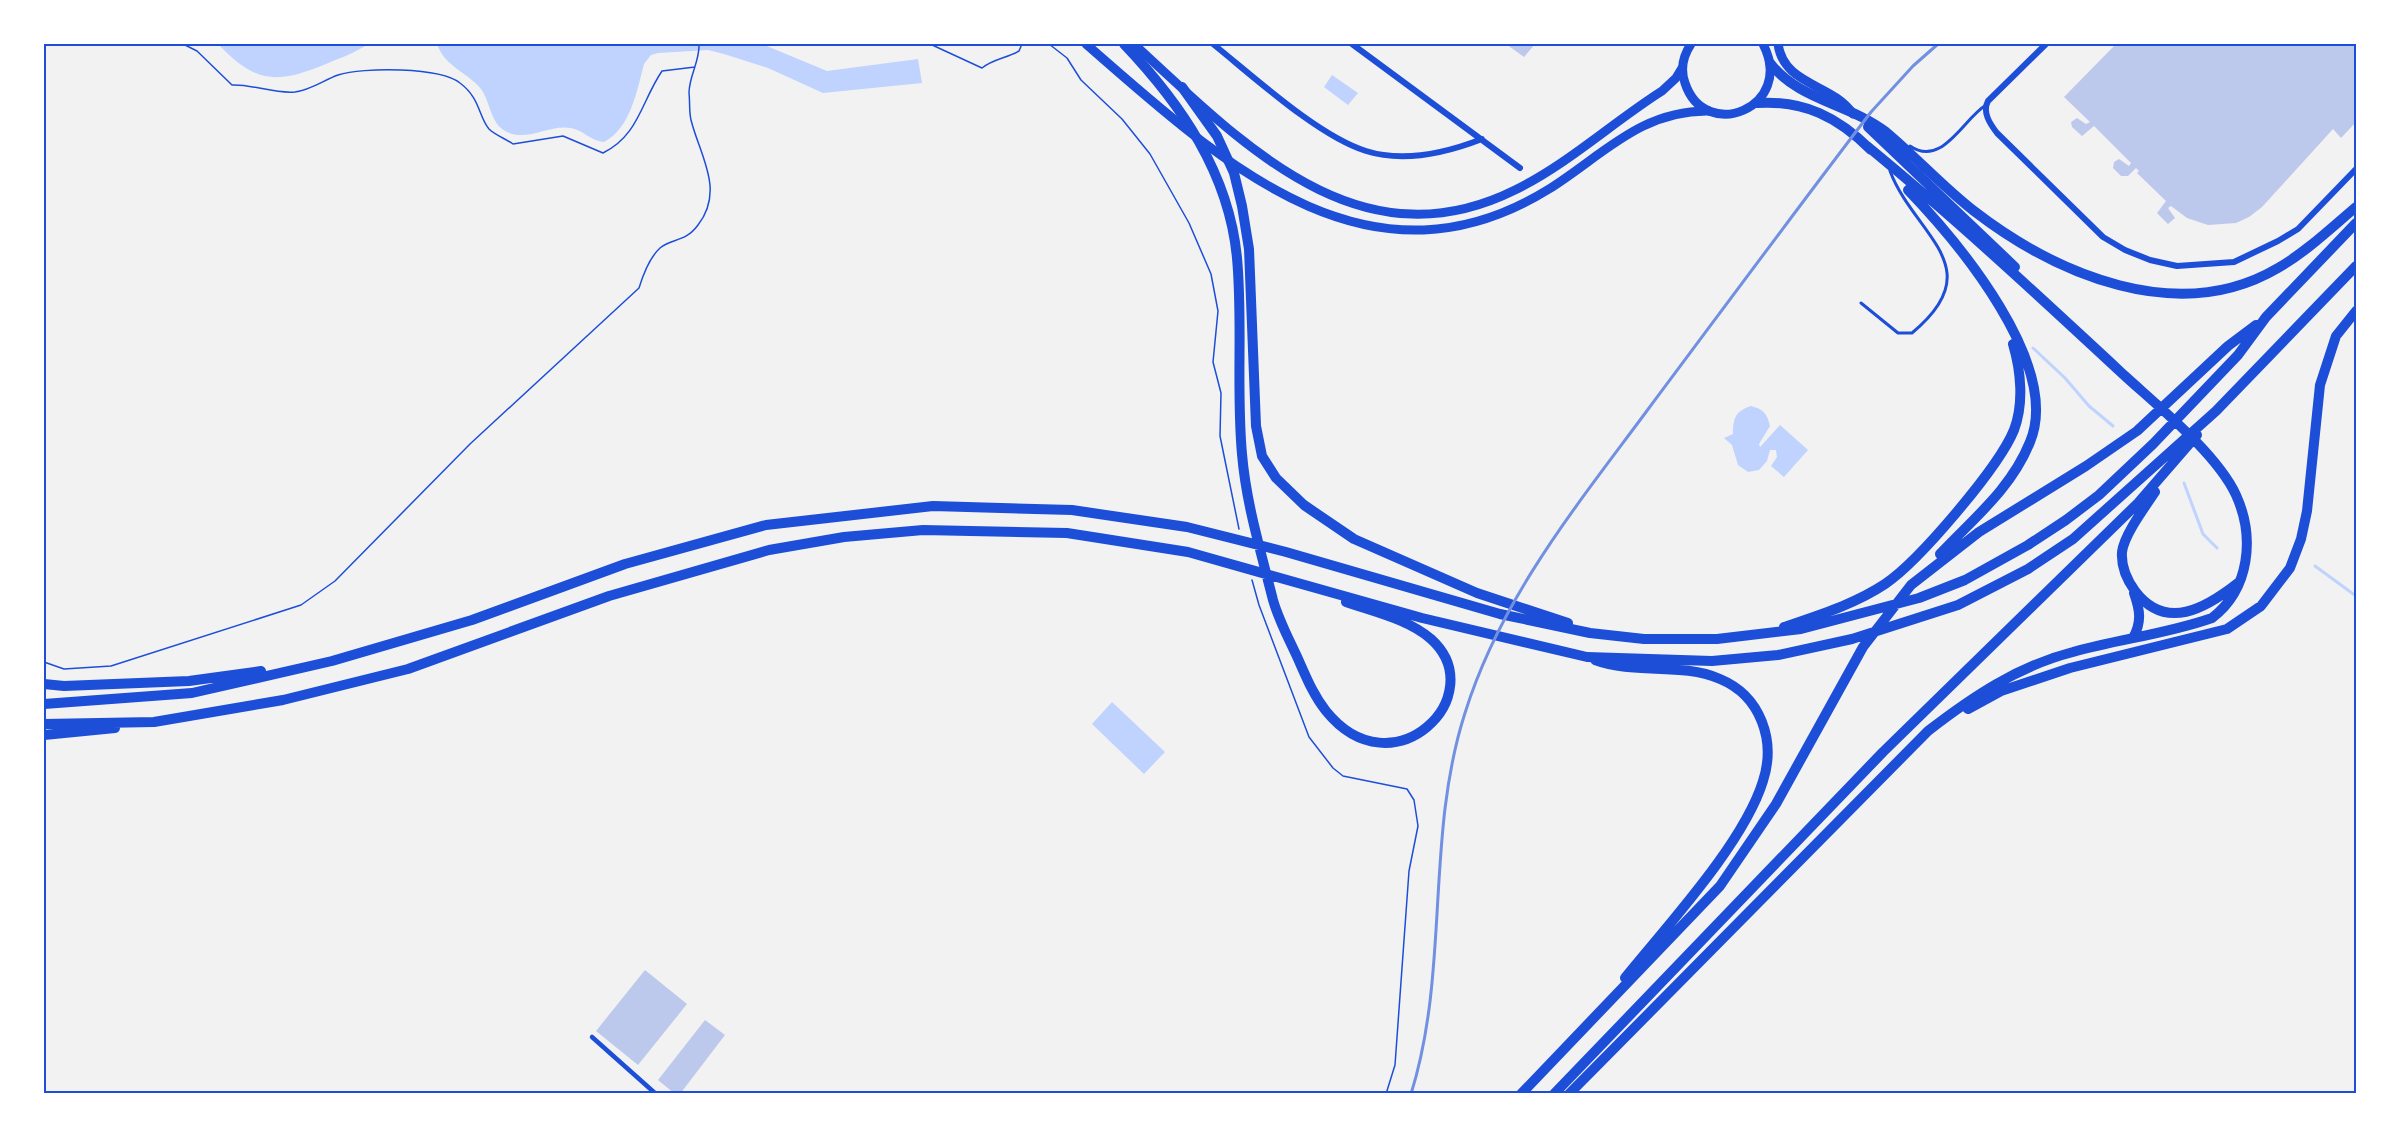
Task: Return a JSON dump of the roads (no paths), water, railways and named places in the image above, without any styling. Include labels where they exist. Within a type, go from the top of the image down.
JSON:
[{"type":"highway","points":[[1124,44],[1150,71],[1180,110],[1206,151],[1232,227],[1237,259],[1242,454],[1251,517],[1277,613],[1315,695],[1340,726],[1362,739],[1379,744],[1396,743],[1413,738],[1424,731],[1443,708],[1448,692],[1449,672],[1444,656],[1431,639],[1404,622],[1345,602],[1305,584]]},
{"type":"highway","points":[[1770,63],[1795,87],[1885,132],[1966,204],[2021,244],[2074,271],[2140,290],[2172,293],[2201,291],[2255,279],[2277,268],[2356,207]]},
{"type":"highway","points":[[1182,87],[1216,136],[1234,173],[1242,206],[1250,249],[1256,426],[1262,456],[1276,478],[1304,505],[1354,539],[1477,593],[1556,618],[1590,633]]},
{"type":"highway","points":[[1569,1094],[1928,731],[1962,705],[2007,677],[2071,652],[2212,618],[2226,608],[2248,562],[2244,518],[2236,494],[2215,462],[2148,397],[2051,307],[1846,127],[1813,108],[1777,101],[1757,102]]},
{"type":"highway","points":[[1853,114],[1999,250],[2051,307]]},
{"type":"highway","points":[[1521,1094],[1720,886],[1776,804],[1863,647],[1911,585],[1963,530],[1989,507],[2012,477],[2031,440],[2036,415],[2035,397],[2020,343],[2004,312],[1951,238],[1866,146]]},
{"type":"highway","points":[[44,704],[192,693],[332,661],[472,620],[625,564],[766,525],[933,506],[1072,510],[1187,527],[1286,552],[1500,614],[1590,633],[1644,639],[1717,639],[1801,629],[1919,598],[1965,579],[2028,545],[2099,495],[2238,355],[2266,317],[2356,223]]},
{"type":"highway","points":[[44,735],[91,732],[283,700],[408,669],[609,596],[769,550],[844,537],[923,530],[1001,530],[1067,534],[1188,552],[1422,618],[1587,657],[1712,662],[1778,655],[1852,639],[1958,605],[2028,569],[2064,545],[2111,508],[2216,411],[2356,266]]},
{"type":"highway","points":[[1928,731],[2001,691],[2070,668],[2227,629],[2261,606],[2290,568],[2301,539],[2307,511],[2320,385],[2337,336],[2356,311]]},
{"type":"highway","points":[[1757,636],[1857,600],[1887,583],[1955,513],[1985,476],[2014,430],[2020,398],[2016,356],[2004,312]]},
{"type":"highway","points":[[1911,585],[1979,532],[2086,466],[2137,431],[2228,346],[2266,317]]},
{"type":"highway","points":[[2133,638],[2140,626],[2139,608],[2124,571],[2122,551],[2135,524],[2166,474],[2216,411]]},
{"type":"highway","points":[[1554,1094],[1883,752],[2166,474]]},
{"type":"highway","points":[[2131,585],[2141,599],[2157,610],[2173,614],[2192,611],[2215,602],[2238,583]]},
{"type":"highway","points":[[1587,657],[1608,665],[1686,670],[1721,679],[1752,702],[1762,720],[1767,738],[1764,780],[1742,825],[1722,856],[1609,1001]]},
{"type":"highway","points":[[44,684],[64,686],[189,681],[332,661]]},
{"type":"highway","points":[[44,724],[154,722]]},
{"type":"main road","points":[[1086,44],[1162,109],[1252,177],[1297,202],[1347,219],[1402,229],[1457,226],[1489,218],[1524,204],[1576,172],[1629,133],[1655,119],[1684,111],[1709,111]]},
{"type":"main road","points":[[1134,44],[1265,158],[1298,181],[1347,203],[1422,213],[1462,208],[1516,190],[1662,91],[1676,78],[1691,44]]},
{"type":"main road","points":[[1682,68],[1692,97],[1709,111],[1717,114],[1736,113],[1757,102],[1769,84],[1770,63],[1763,44]]},
{"type":"main road","points":[[1778,44],[1782,59],[1793,73],[1840,98],[1853,114]]},
{"type":"street","points":[[1213,44],[1329,134],[1366,151],[1393,155],[1431,155],[1482,140]]},
{"type":"street","points":[[1352,44],[1520,168]]},
{"type":"street","points":[[2046,44],[1986,105],[1989,120],[1997,133],[2103,237],[2142,257],[2177,266],[2234,262],[2298,229],[2356,169]]},
{"type":"street","points":[[592,1037],[656,1094]]},
{"type":"lane","points":[[1885,132],[1914,149],[1934,150],[1946,145],[1986,105]]},
{"type":"lane","points":[[1861,303],[1899,333],[1912,333],[1944,299],[1947,285],[1941,252],[1904,198],[1890,171]]},
{"type":"water","points":[[218,44],[368,44],[309,71],[280,77],[256,73],[244,67]]},
{"type":"water","points":[[437,44],[762,44],[827,71],[918,59],[922,83],[823,93],[768,68],[708,50],[658,53],[651,55],[644,64],[635,96],[621,128],[604,142],[571,128],[563,127],[515,135],[497,124],[481,89],[450,64]]},
{"type":"water","points":[[1332,75],[1358,93],[1348,105],[1324,87]]},
{"type":"water","points":[[1751,406],[1764,412],[1770,426],[1759,444],[1760,447],[1780,425],[1808,450],[1784,477],[1771,466],[1777,457],[1776,450],[1770,450],[1767,461],[1759,470],[1748,472],[1738,465],[1732,445],[1724,438],[1733,434],[1734,420],[1738,413]]},
{"type":"water","points":[[1112,702],[1165,752],[1144,774],[1092,724]]},
{"type":"waterway","points":[[2033,348],[2065,378],[2089,406],[2113,426]]},
{"type":"waterway","points":[[2184,483],[2203,534],[2217,548]]},
{"type":"waterway","points":[[2315,566],[2356,596]]},
{"type":"railway","points":[[1411,1094],[1423,1047],[1430,999],[1445,807],[1453,760],[1465,713],[1480,671],[1499,630],[1520,591],[1569,516],[1787,223],[1871,112],[1913,66],[1938,44]]}]
